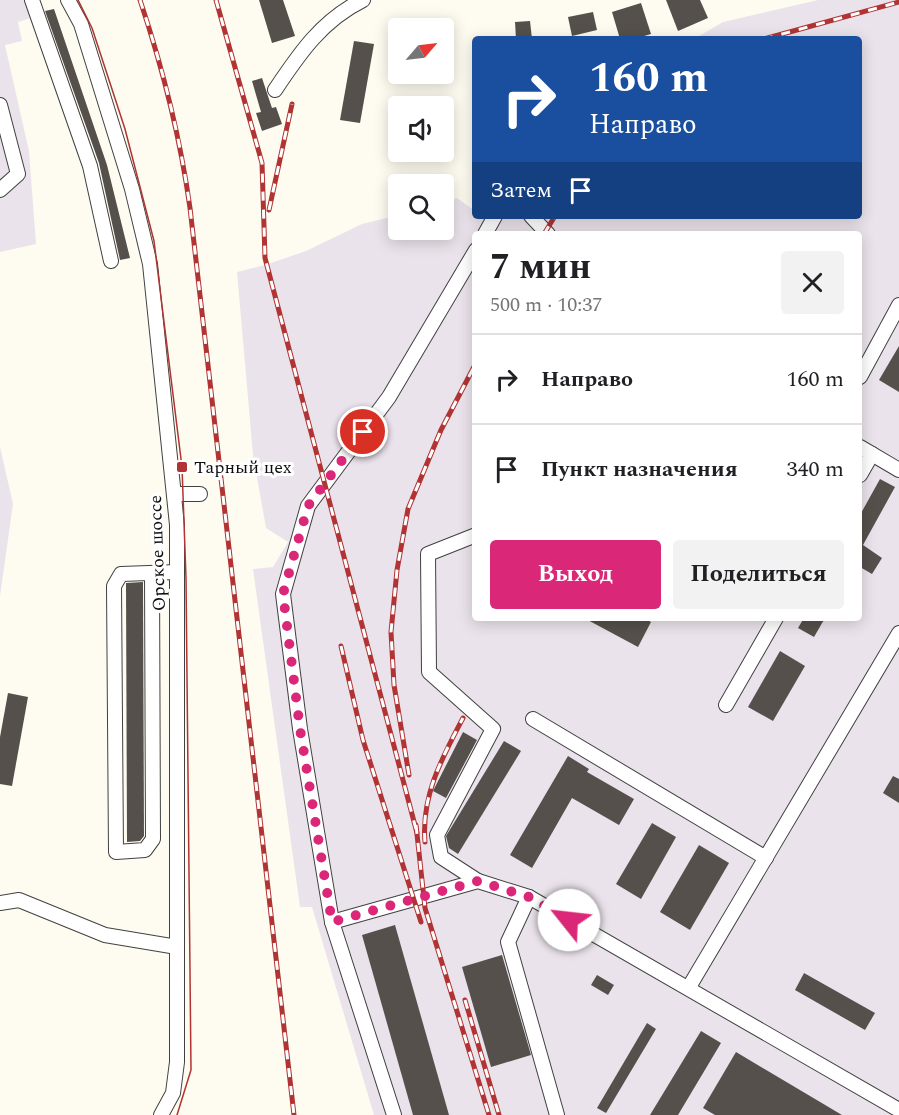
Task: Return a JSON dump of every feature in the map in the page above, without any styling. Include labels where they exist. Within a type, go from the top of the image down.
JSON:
[{"type":"street","points":[[32,0],[90,166],[111,261]]},
{"type":"street","name":"Орское шоссе","points":[[68,0],[81,24],[132,189],[150,264],[174,494],[177,572],[177,1062],[173,1093],[161,1115]]},
{"type":"street","points":[[275,90],[306,44],[341,10],[363,0]]},
{"type":"street","points":[[0,105],[18,174],[0,190]]},
{"type":"street","points":[[534,219],[545,231]]},
{"type":"street","points":[[394,1115],[332,922],[300,729],[283,594],[308,506],[389,397],[472,257]]},
{"type":"street","points":[[862,373],[899,305]]},
{"type":"street","points":[[862,467],[866,450],[899,470]]},
{"type":"street","points":[[174,494],[200,494]]},
{"type":"street","points":[[472,536],[428,554],[429,672],[493,729],[436,835],[441,857],[478,881],[529,897],[689,987],[899,1110]]},
{"type":"street","points":[[152,573],[153,839],[145,850],[116,852],[114,586],[121,574],[177,572]]},
{"type":"street","points":[[726,705],[774,621]]},
{"type":"street","points":[[689,987],[899,633]]},
{"type":"street","points":[[533,719],[766,858]]},
{"type":"street","points":[[332,922],[478,881]]},
{"type":"street","points":[[529,897],[508,942],[557,1115]]},
{"type":"street","points":[[0,903],[19,900],[105,934],[177,947]]},
{"type":"shaded area","points":[[0,0],[28,0],[34,17],[18,22],[22,41],[5,45],[29,151],[36,244],[0,252]]},
{"type":"shaded area","points":[[818,0],[899,0],[899,1115],[374,1115],[312,907],[300,907],[253,569],[273,567],[288,542],[266,528],[253,455],[237,272],[306,251],[362,224],[388,218],[388,240],[454,240],[454,199],[457,198],[472,209],[472,219],[862,219],[862,36],[699,36],[723,22]]},
{"type":"shaded area","points":[[0,447],[13,504],[0,596]]},
{"type":"building","points":[[259,0],[283,0],[295,36],[272,43]]},
{"type":"building","points":[[666,0],[700,0],[708,18],[678,31]]},
{"type":"building","points":[[641,3],[651,34],[619,36],[612,12]]},
{"type":"building","points":[[54,9],[107,165],[130,258],[120,260],[99,163],[45,11]]},
{"type":"building","points":[[593,12],[597,30],[572,36],[568,17]]},
{"type":"building","points":[[530,21],[532,36],[516,36],[515,22]]},
{"type":"building","points":[[354,41],[374,44],[360,123],[340,120]]},
{"type":"building","points":[[262,78],[272,108],[276,107],[282,124],[262,131],[256,113],[261,112],[252,81]]},
{"type":"building","points":[[899,346],[899,392],[879,380]]},
{"type":"building","points":[[880,479],[895,487],[863,545],[882,558],[872,574],[862,568],[862,511]]},
{"type":"building","points":[[143,582],[144,836],[140,841],[127,842],[126,583]]},
{"type":"building","points":[[590,621],[651,622],[638,647]]},
{"type":"building","points":[[802,621],[823,621],[814,637],[798,628]]},
{"type":"building","points":[[780,651],[805,666],[773,721],[748,707]]},
{"type":"building","points":[[8,693],[28,697],[12,786],[0,784],[0,737]]},
{"type":"building","points":[[463,732],[477,740],[446,798],[433,791]]},
{"type":"building","points":[[504,741],[521,751],[458,854],[449,848],[446,836]]},
{"type":"building","points":[[568,756],[589,769],[587,772],[634,799],[619,825],[572,798],[532,868],[510,855]]},
{"type":"building","points":[[893,776],[899,779],[899,803],[883,793]]},
{"type":"building","points":[[652,823],[676,837],[641,899],[616,884]]},
{"type":"building","points":[[699,845],[729,863],[690,930],[660,912]]},
{"type":"building","points":[[395,925],[449,1115],[413,1115],[362,935]]},
{"type":"building","points":[[502,955],[531,1055],[491,1067],[462,967]]},
{"type":"building","points":[[804,973],[875,1013],[865,1030],[795,990]]},
{"type":"building","points":[[597,975],[614,985],[608,995],[591,985]]},
{"type":"building","points":[[647,1023],[656,1029],[606,1113],[597,1108]]},
{"type":"building","points":[[701,1031],[721,1043],[678,1115],[650,1115]]},
{"type":"building","points":[[736,1052],[842,1115],[715,1115],[703,1108]]},
{"type":"tram line","points":[[78,0],[92,28],[125,129],[154,241],[182,467],[186,578],[191,1070],[177,1115]]},
{"type":"railway","points":[[140,0],[170,103],[190,208],[294,1115]]},
{"type":"railway","points":[[216,0],[262,163],[265,258],[417,833]]},
{"type":"railway","points":[[775,36],[899,2]]},
{"type":"railway","points":[[269,210],[292,104]]},
{"type":"railway","points":[[546,231],[553,219]]},
{"type":"railway","points":[[409,775],[394,685],[391,632],[397,570],[408,509],[441,430],[472,371]]},
{"type":"railway","points":[[341,646],[363,740],[421,922]]},
{"type":"railway","points":[[425,842],[426,809],[430,793],[441,763],[463,718]]},
{"type":"railway","points":[[416,825],[425,908],[489,1115]]},
{"type":"railway","points":[[465,1000],[499,1115]]},
{"type":"place","name":"Тарный цех","points":[[182,467]]},
{"type":"route","points":[[363,432],[308,506],[283,594],[300,729],[332,922],[478,881],[529,897],[569,920]]}]
